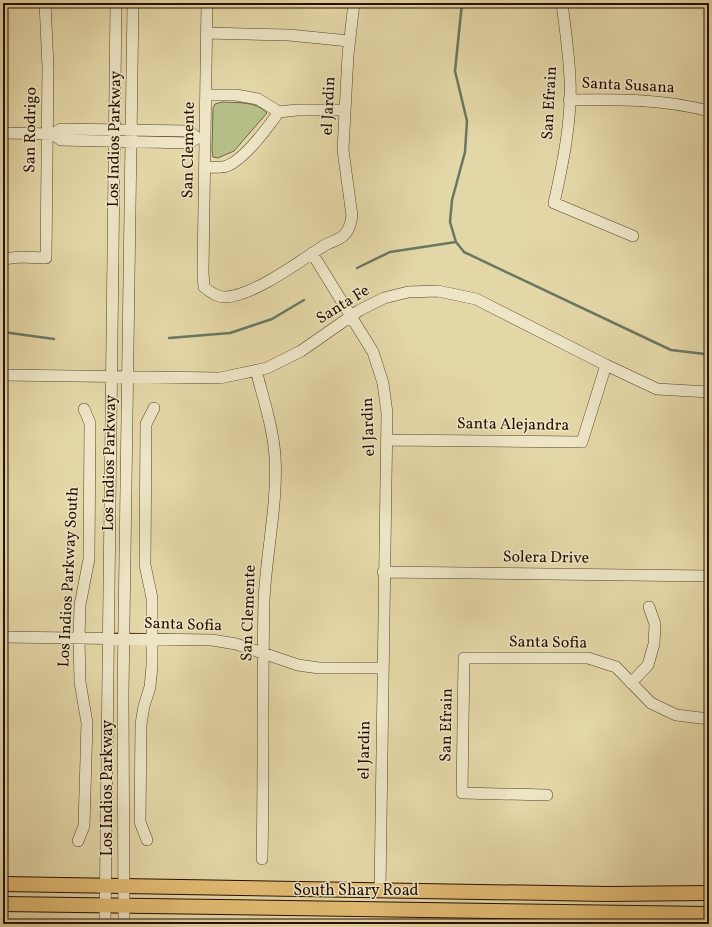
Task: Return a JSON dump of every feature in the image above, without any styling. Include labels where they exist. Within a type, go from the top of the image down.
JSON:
[{"type":"main road","name":"South Shary Road","points":[[3,884],[105,887],[709,893]]},
{"type":"main road","name":"South Shary Road","points":[[3,904],[124,907],[478,909],[709,914]]},
{"type":"street","name":"San Rodrigo","points":[[3,259],[20,257],[46,258],[50,134],[45,3]]},
{"type":"street","name":"Los Indios Parkway","points":[[106,924],[105,887],[116,3]]},
{"type":"street","name":"Los Indios Parkway","points":[[124,924],[124,639],[133,3]]},
{"type":"street","name":"San Clemente","points":[[207,3],[206,95],[201,138],[205,167],[204,288],[212,294],[225,297],[249,290],[279,275],[312,253]]},
{"type":"street","name":"el Jardin","points":[[354,3],[343,150],[352,216],[345,235],[312,253],[352,316],[372,352],[383,383],[387,440],[383,572],[380,890]]},
{"type":"street","name":"San Efrain","points":[[562,3],[570,80],[560,176],[554,203],[633,236]]},
{"type":"street","points":[[207,33],[289,34],[350,41]]},
{"type":"street","points":[[206,95],[236,95],[258,100],[279,112],[296,110],[345,110]]},
{"type":"street","name":"Santa Susana","points":[[569,100],[618,99],[667,102],[709,111]]},
{"type":"street","points":[[205,167],[226,166],[239,157],[260,137],[279,112]]},
{"type":"street","points":[[3,133],[50,134],[61,129],[188,143],[201,138]]},
{"type":"street","name":"Santa Fe","points":[[3,375],[220,378],[266,368],[301,351],[352,316],[384,298],[408,292],[438,291],[476,299],[606,365],[657,389],[709,392]]},
{"type":"street","name":"Santa Alejandra","points":[[387,440],[582,442],[606,365]]},
{"type":"street","name":"San Clemente","points":[[256,370],[269,421],[275,456],[275,487],[266,563],[262,859]]},
{"type":"street","points":[[147,840],[140,822],[141,724],[144,706],[150,687],[152,640],[152,598],[145,565],[146,424],[154,408]]},
{"type":"street","name":"Los Indios Parkway South","points":[[78,841],[84,826],[87,723],[80,682],[79,639],[80,605],[89,559],[90,423],[84,409]]},
{"type":"street","name":"Solera Drive","points":[[383,572],[709,576]]},
{"type":"street","points":[[632,683],[648,666],[654,644],[655,624],[649,607]]},
{"type":"street","name":"Santa Sofia","points":[[3,637],[108,640],[212,640],[236,644],[264,655],[298,665],[319,668],[382,668]]},
{"type":"street","name":"San Efrain","points":[[464,658],[462,793],[546,795]]},
{"type":"street","name":"Santa Sofia","points":[[464,658],[588,658],[616,667],[651,703],[676,715],[709,719]]},
{"type":"green space","points":[[222,102],[257,106],[267,113],[234,151],[218,158],[213,157],[212,151],[213,108],[215,104]]},
{"type":"waterway","points":[[462,3],[455,71],[467,121],[465,152],[452,200],[450,222],[456,242],[464,252],[671,350],[705,354]]},
{"type":"waterway","points":[[357,268],[390,252],[456,242]]},
{"type":"waterway","points":[[169,338],[230,333],[272,319],[304,300]]},
{"type":"waterway","points":[[3,332],[54,339]]}]
